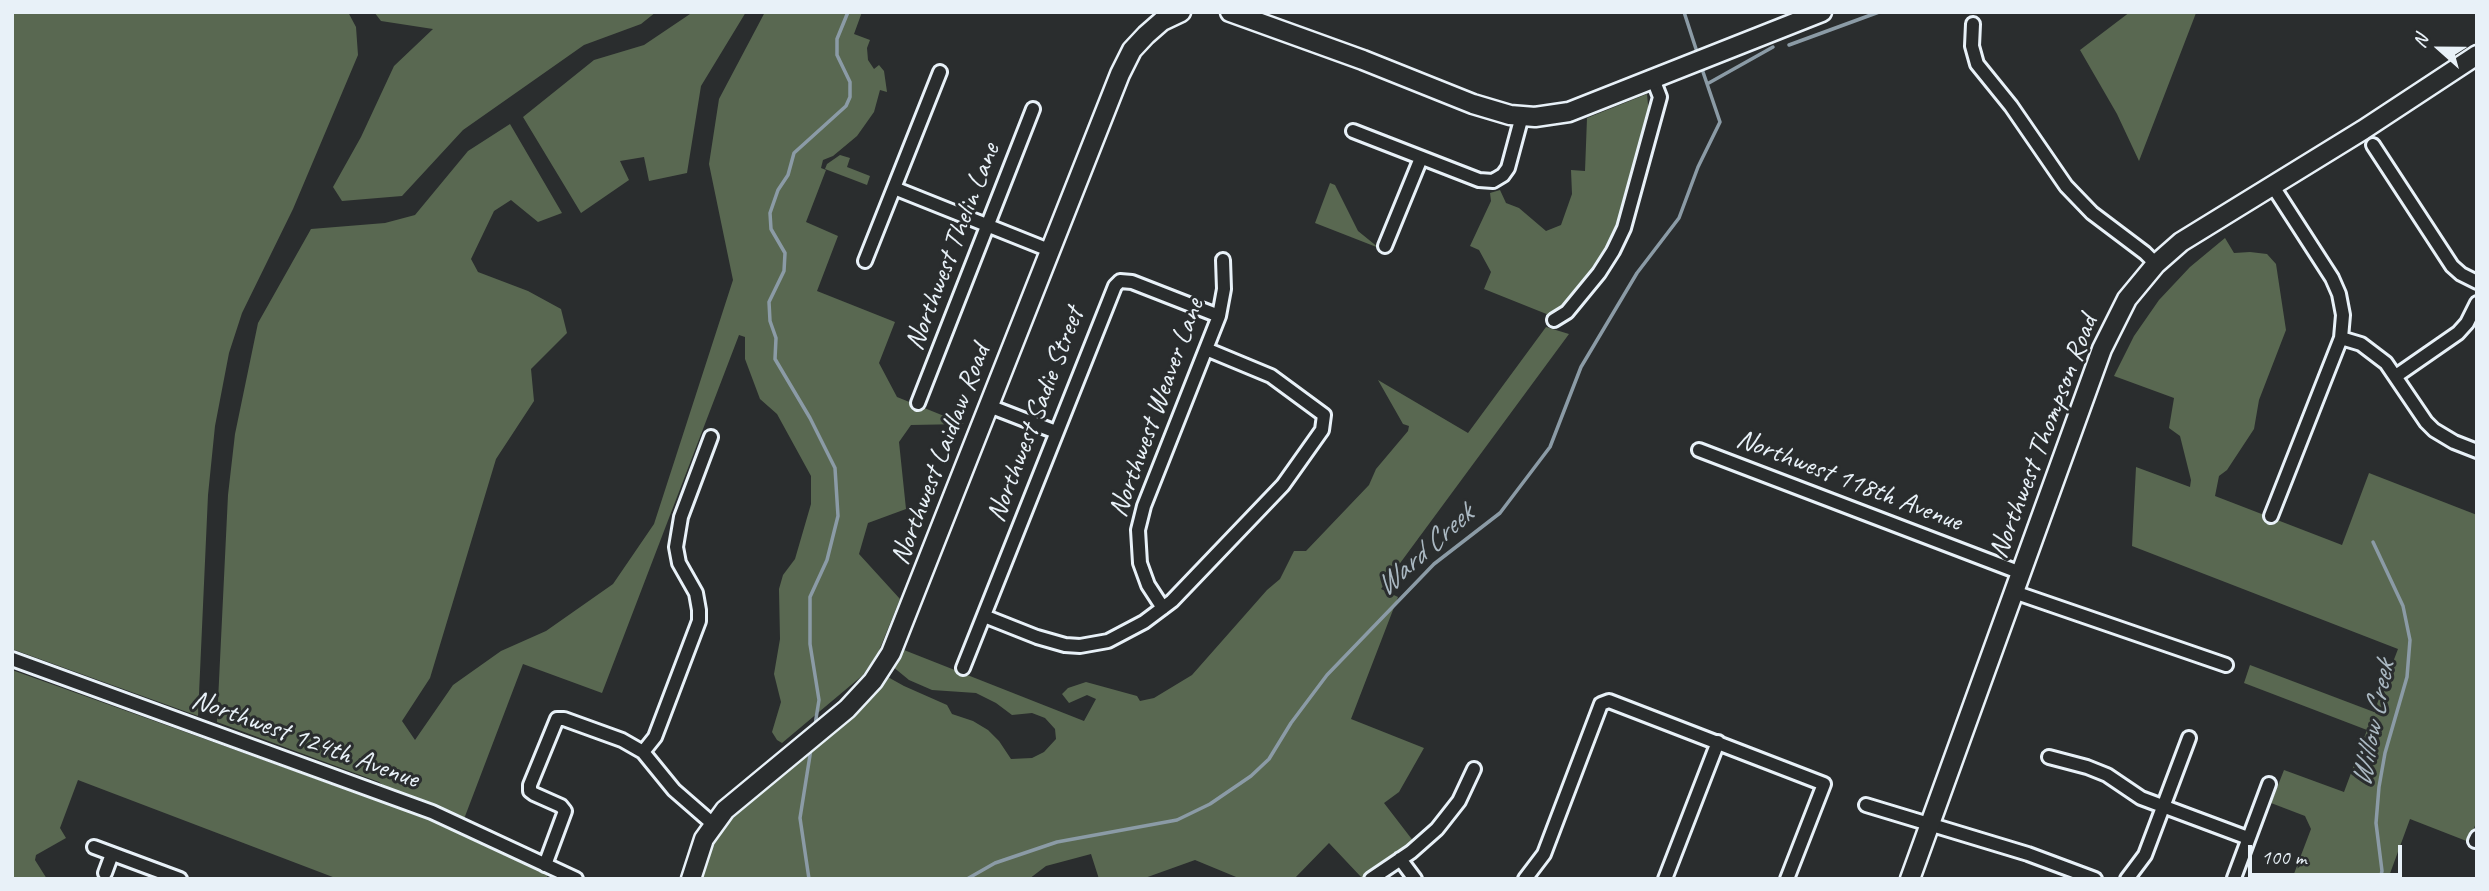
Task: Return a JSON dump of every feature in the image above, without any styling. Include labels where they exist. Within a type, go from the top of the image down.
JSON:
[{"type":"street","name":"Northwest Laidlaw Road","points":[[691,879],[698,855],[713,824],[750,787],[847,709],[883,667],[910,607],[1120,74],[1132,50],[1160,16],[1181,12]]},
{"type":"street","points":[[1230,12],[1473,104],[1522,116],[1559,115],[1822,12]]},
{"type":"street","points":[[1973,24],[1972,46],[1978,64],[2011,106],[2066,186],[2092,213],[2146,253],[2156,264]]},
{"type":"street","name":"Northwest Thompson Road","points":[[1910,879],[2103,346],[2127,299],[2156,264],[2181,242],[2477,55]]},
{"type":"street","points":[[865,261],[940,72]]},
{"type":"street","points":[[1554,320],[1567,312],[1599,273],[1624,228],[1660,97],[1653,79]]},
{"type":"street","name":"Northwest Thelin Lane","points":[[918,403],[1033,109]]},
{"type":"street","points":[[1353,131],[1479,180],[1499,179],[1508,168],[1522,116]]},
{"type":"street","points":[[2373,145],[2452,266],[2477,282]]},
{"type":"street","points":[[1385,246],[1421,158]]},
{"type":"street","points":[[2271,516],[2341,338],[2343,315],[2339,293],[2272,184]]},
{"type":"street","points":[[894,188],[1049,250]]},
{"type":"street","name":"Northwest Weaver Lane","points":[[1163,607],[1148,584],[1140,563],[1138,530],[1144,506],[1219,316],[1224,289],[1223,260]]},
{"type":"street","name":"Northwest Sadie Street","points":[[964,668],[1111,292],[1120,281],[1132,282],[1219,316]]},
{"type":"street","points":[[2396,376],[2458,333],[2467,323],[2477,303]]},
{"type":"street","points":[[2341,338],[2371,350],[2386,363],[2426,422],[2445,437],[2477,451]]},
{"type":"street","points":[[984,617],[1051,642],[1080,646],[1117,637],[1144,622],[1180,593],[1277,492],[1319,435],[1324,415],[1271,376],[1206,349]]},
{"type":"street","points":[[989,406],[1056,432]]},
{"type":"street","points":[[643,752],[655,737],[699,621],[696,593],[679,563],[676,547],[681,517],[712,437]]},
{"type":"street","name":"Northwest 118th Avenue","points":[[1699,450],[2021,573]]},
{"type":"street","points":[[2014,592],[2226,665]]},
{"type":"street","name":"Northwest 124th Avenue","points":[[12,659],[432,812],[576,879]]},
{"type":"street","points":[[1525,879],[1544,853],[1601,704],[1605,701],[1618,703],[1824,784],[1787,879]]},
{"type":"street","points":[[545,865],[565,811],[561,806],[534,794],[530,791],[530,785],[557,719],[564,719],[622,740],[643,752],[674,790],[713,824]]},
{"type":"street","points":[[2127,879],[2145,855],[2189,738]]},
{"type":"street","points":[[1665,879],[1718,742]]},
{"type":"street","points":[[2049,757],[2097,771],[2131,793],[2248,838]]},
{"type":"street","points":[[1371,879],[1420,846],[1445,820],[1459,801],[1474,769]]},
{"type":"street","points":[[2234,878],[2269,784]]},
{"type":"street","points":[[1866,805],[2028,854],[2095,879]]},
{"type":"street","points":[[94,847],[180,879]]},
{"type":"street","points":[[104,873],[112,854]]},
{"type":"street","points":[[1400,859],[1415,879]]},
{"type":"green space","points":[[12,12],[348,12],[356,27],[358,55],[293,209],[242,313],[229,353],[215,426],[208,495],[198,716],[12,649]]},
{"type":"green space","points":[[374,12],[656,12],[641,24],[584,45],[463,130],[402,196],[342,201],[333,187],[361,137],[394,66],[433,29],[381,21]]},
{"type":"green space","points":[[693,12],[746,12],[701,86],[687,173],[649,181],[644,157],[620,161],[629,180],[581,213],[523,117],[594,60],[644,45]]},
{"type":"green space","points":[[765,12],[862,12],[854,34],[870,40],[867,48],[868,60],[874,69],[879,65],[884,71],[887,92],[880,90],[874,112],[857,136],[833,156],[823,160],[821,168],[826,170],[806,222],[838,236],[817,291],[895,322],[879,363],[897,397],[964,424],[911,425],[899,442],[906,509],[868,523],[859,554],[900,599],[878,653],[863,675],[782,743],[777,740],[772,732],[781,702],[774,674],[780,639],[779,589],[783,575],[795,559],[811,504],[811,476],[777,414],[760,399],[745,359],[745,337],[739,335],[602,693],[523,664],[464,819],[391,791],[379,782],[217,722],[228,495],[235,434],[258,323],[311,229],[385,223],[415,215],[468,151],[510,124],[562,213],[538,222],[511,200],[494,211],[471,259],[478,272],[528,291],[561,309],[567,333],[531,369],[534,401],[496,459],[430,678],[402,721],[415,740],[453,685],[501,651],[546,631],[613,584],[654,524],[733,280],[709,164],[719,99]]},
{"type":"green space","points":[[2130,12],[2196,13],[2139,161],[2117,114],[2080,50]]},
{"type":"green space","points":[[1647,94],[1649,115],[1620,230],[1592,278],[1554,317],[1484,289],[1491,272],[1479,250],[1470,246],[1491,201],[1490,193],[1500,190],[1506,203],[1519,208],[1546,231],[1561,225],[1572,194],[1571,170],[1585,171],[1587,118]]},
{"type":"green space","points":[[840,155],[850,158],[847,167],[870,176],[867,185],[825,169],[827,164]]},
{"type":"green space","points":[[1330,183],[1335,185],[1358,231],[1379,248],[1315,223]]},
{"type":"green space","points":[[2225,238],[2234,253],[2267,254],[2276,264],[2286,330],[2259,400],[2254,429],[2227,470],[2219,476],[2215,496],[2342,545],[2369,473],[2477,515],[2477,820],[2469,842],[2410,819],[2388,879],[2292,879],[2311,829],[2305,816],[2271,803],[2284,770],[2344,792],[2367,730],[2244,683],[2250,665],[2374,712],[2398,649],[2132,546],[2136,467],[2190,487],[2191,480],[2180,436],[2169,428],[2174,398],[2114,376],[2134,336],[2159,300],[2190,267]]},
{"type":"green space","points":[[1546,327],[1569,334],[1381,589],[1398,597],[1351,719],[1424,748],[1399,792],[1384,803],[1414,842],[1362,878],[1329,843],[1294,879],[1241,879],[1195,860],[1142,879],[1099,879],[1091,854],[1046,866],[1029,879],[702,879],[711,845],[726,822],[854,714],[886,676],[947,705],[952,714],[973,721],[988,730],[1011,759],[1032,758],[1044,752],[1056,739],[1055,729],[1045,718],[1032,713],[1012,715],[976,693],[932,690],[909,680],[892,666],[904,650],[1084,721],[1096,699],[1087,695],[1069,703],[1062,694],[1068,688],[1086,682],[1137,696],[1140,701],[1154,698],[1192,675],[1267,590],[1280,579],[1294,551],[1306,551],[1369,485],[1376,469],[1408,431],[1409,426],[1403,424],[1378,380],[1468,433]]},
{"type":"green space","points":[[12,670],[431,820],[549,872],[546,879],[338,879],[78,780],[60,828],[66,838],[36,855],[35,860],[47,879],[12,879]]},
{"type":"waterway","points":[[815,725],[819,700],[810,644],[810,597],[827,560],[838,516],[835,468],[810,418],[775,359],[776,338],[770,321],[769,302],[784,271],[785,253],[771,229],[770,213],[778,190],[788,175],[794,153],[846,106],[850,97],[850,82],[837,55],[837,39],[848,12]]},
{"type":"waterway","name":"Ward Creek","points":[[1684,12],[1697,52]]},
{"type":"waterway","points":[[1789,45],[1879,12]]},
{"type":"waterway","points":[[1707,84],[1773,47]]},
{"type":"waterway","name":"Ward Creek","points":[[967,879],[995,863],[1057,842],[1177,820],[1210,804],[1251,776],[1269,759],[1291,723],[1327,675],[1434,564],[1500,513],[1550,447],[1581,367],[1637,273],[1679,218],[1698,167],[1720,122],[1702,69]]},
{"type":"waterway","name":"Willow Creek","points":[[2373,542],[2403,606],[2410,640],[2407,677],[2385,753],[2379,787],[2376,823],[2382,871],[2380,879]]},
{"type":"waterway","points":[[809,879],[800,818],[811,749]]}]
